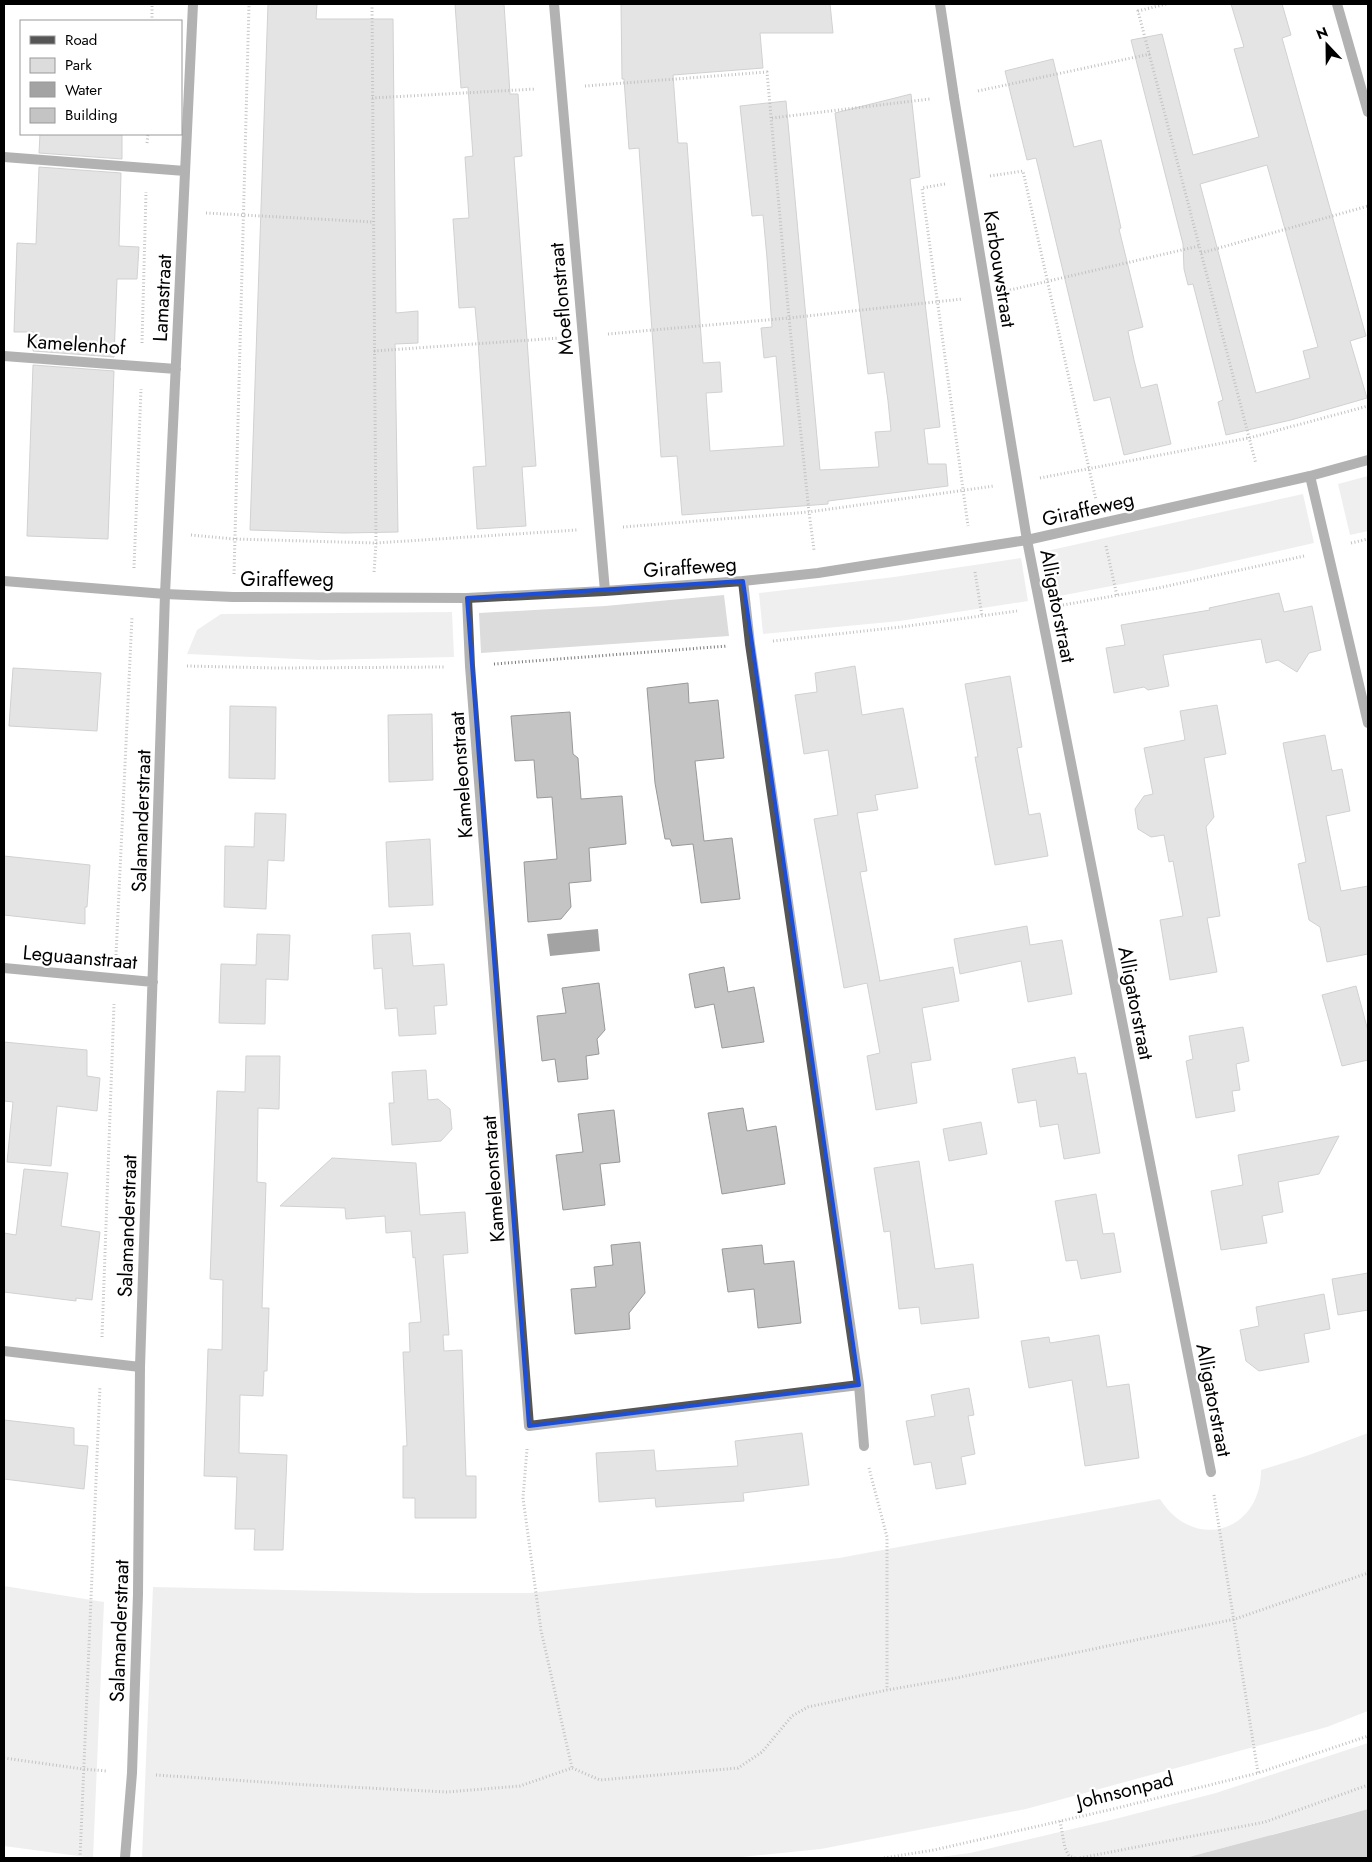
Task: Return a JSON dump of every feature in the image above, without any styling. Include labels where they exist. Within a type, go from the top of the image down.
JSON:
[{"type":"street","name":"Lamastraat","points":[[165,594],[193,4]]},
{"type":"street","name":"Moeflonstraat","points":[[554,4],[598,529],[605,591]]},
{"type":"street","name":"Karbouwstraat","points":[[940,4],[1027,540]]},
{"type":"street","points":[[1337,4],[1368,112]]},
{"type":"street","points":[[4,158],[185,171]]},
{"type":"street","name":"Kamelenhof","points":[[4,356],[176,369]]},
{"type":"street","name":"Giraffeweg","points":[[4,581],[165,594],[233,597],[373,596],[467,598],[743,581],[818,573],[1027,540],[1310,476],[1368,460]]},
{"type":"street","points":[[1310,476],[1368,723]]},
{"type":"street","name":"Alligatorstraat","points":[[1027,540],[1210,1472]]},
{"type":"street","points":[[743,581],[750,644],[859,1385],[864,1446]]},
{"type":"street","name":"Salamanderstraat","points":[[125,1858],[132,1773],[138,1594],[140,1367],[165,594]]},
{"type":"street","name":"Kameleonstraat","points":[[467,598],[470,666],[530,1426]]},
{"type":"street","name":"Leguaanstraat","points":[[4,968],[153,982]]},
{"type":"street","points":[[4,1351],[140,1367]]},
{"type":"street","points":[[530,1426],[859,1385]]},
{"type":"path","points":[[152,4],[152,20]]},
{"type":"path","points":[[233,597],[249,4]]},
{"type":"path","points":[[372,4],[376,543],[373,596]]},
{"type":"path","points":[[1166,4],[1138,12],[1262,487]]},
{"type":"path","points":[[372,98],[767,72],[789,318],[809,512],[818,573]]},
{"type":"path","points":[[1201,253],[1368,206]]},
{"type":"path","points":[[183,212],[373,222]]},
{"type":"path","points":[[374,351],[582,336],[789,318],[986,296],[1199,246]]},
{"type":"path","points":[[168,532],[234,539],[376,543],[598,529],[809,512],[1017,482],[1250,438],[1368,406]]},
{"type":"path","points":[[530,1426],[523,1498],[541,1630],[572,1768]]},
{"type":"path","points":[[864,1446],[886,1537],[887,1690]]},
{"type":"path","points":[[1210,1472],[1235,1619],[1258,1773]]},
{"type":"path","points":[[4,1758],[83,1769],[132,1773],[309,1786],[447,1792],[520,1786],[572,1768],[600,1780],[738,1768],[762,1752],[792,1716],[808,1707],[1235,1619],[1368,1573]]},
{"type":"path","name":"Johnsonpad","points":[[884,1858],[934,1850],[1258,1773],[1368,1736]]},
{"type":"path","points":[[1080,1858],[1265,1822],[1368,1785]]},
{"type":"path","points":[[1060,1821],[1065,1848],[1069,1856],[1075,1858]]},
{"type":"highlighted area","points":[[743,581],[859,1385],[529,1426],[467,598]]},
{"type":"green space","points":[[1368,476],[1368,531],[1350,535],[1338,484]]},
{"type":"green space","points":[[1303,494],[1314,543],[1190,571],[1049,598],[1042,552]]},
{"type":"green space","points":[[1021,558],[1028,601],[900,621],[763,634],[759,593],[894,577]]},
{"type":"green space","points":[[724,595],[729,636],[481,653],[479,613],[605,606]]},
{"type":"green space","points":[[452,612],[454,657],[319,660],[187,654],[197,630],[221,614]]},
{"type":"green space","points":[[1368,1433],[1368,1711],[1327,1727],[1026,1809],[821,1849],[732,1858],[142,1858],[153,1587],[419,1593],[530,1593],[839,1558],[1160,1499],[1174,1516],[1190,1526],[1206,1530],[1223,1528],[1238,1521],[1250,1509],[1258,1492],[1261,1470],[1309,1455]]},
{"type":"green space","points":[[4,1586],[104,1602],[93,1858],[4,1846]]},
{"type":"green space","points":[[1368,1743],[1368,1809],[1185,1858],[933,1858],[970,1853],[1216,1793]]},
{"type":"water","points":[[598,929],[600,951],[550,956],[547,934]]},
{"type":"water","points":[[1368,1809],[1368,1858],[1185,1858],[1343,1816]]},
{"type":"building","points":[[268,4],[317,4],[316,19],[393,19],[396,313],[418,311],[418,343],[395,344],[398,532],[344,533],[250,530]]},
{"type":"building","points":[[455,4],[504,4],[510,94],[518,94],[522,156],[514,157],[536,466],[522,467],[526,526],[477,529],[473,467],[486,466],[475,307],[459,308],[453,219],[469,218],[465,157],[473,156],[468,87],[461,88]]},
{"type":"building","points":[[621,4],[830,4],[833,33],[760,33],[763,68],[673,75],[678,143],[687,143],[703,363],[720,362],[722,392],[706,393],[710,451],[784,446],[776,356],[764,358],[761,328],[772,327],[763,215],[752,216],[740,106],[786,101],[820,470],[879,467],[875,432],[891,431],[888,401],[884,372],[868,374],[835,113],[911,94],[920,177],[910,179],[940,427],[924,429],[928,464],[946,464],[948,486],[828,501],[828,504],[682,515],[677,456],[661,457],[639,148],[629,149],[624,79],[622,79]]},
{"type":"building","points":[[1231,4],[1282,4],[1291,35],[1282,38],[1366,336],[1350,341],[1367,398],[1291,420],[1226,435],[1218,402],[1223,400],[1193,284],[1188,285],[1184,269],[1183,244],[1131,40],[1162,34],[1193,155],[1259,137],[1234,49],[1244,47]],"holes":[[[1267,165],[1318,347],[1303,351],[1310,378],[1256,393],[1200,184]]]},
{"type":"building","points":[[1053,59],[1074,147],[1101,140],[1121,228],[1119,229],[1143,327],[1128,331],[1134,360],[1141,388],[1157,384],[1171,444],[1124,455],[1110,397],[1094,401],[1036,158],[1027,160],[1005,71]]},
{"type":"building","points":[[40,135],[122,135],[122,159],[39,153]]},
{"type":"building","points":[[39,167],[121,173],[119,246],[139,247],[137,279],[117,279],[114,357],[33,351],[34,332],[14,332],[17,243],[36,244]]},
{"type":"building","points":[[33,365],[114,371],[108,539],[27,536]]},
{"type":"building","points":[[1279,593],[1284,612],[1312,606],[1321,650],[1309,653],[1297,672],[1278,660],[1266,663],[1261,639],[1163,655],[1169,686],[1148,690],[1144,687],[1114,693],[1106,648],[1125,645],[1121,625],[1210,610],[1209,608]]},
{"type":"building","points":[[855,666],[862,715],[903,708],[918,788],[875,795],[878,810],[857,813],[867,871],[860,872],[880,981],[953,967],[959,1001],[922,1008],[931,1060],[911,1063],[917,1103],[876,1110],[867,1056],[880,1053],[867,983],[844,988],[814,819],[838,815],[828,750],[804,754],[795,695],[817,692],[815,673]]},
{"type":"building","points":[[13,668],[101,673],[97,731],[9,726]]},
{"type":"building","points":[[1010,676],[1022,747],[1017,748],[1029,815],[1040,813],[1048,856],[995,865],[975,757],[978,757],[965,684]]},
{"type":"building","points":[[688,683],[689,703],[718,700],[724,758],[695,761],[704,841],[732,838],[740,899],[701,903],[693,844],[672,846],[670,839],[665,839],[655,783],[647,688]]},
{"type":"building","points":[[1217,705],[1226,754],[1204,758],[1214,817],[1206,827],[1220,916],[1207,918],[1217,972],[1170,980],[1160,920],[1183,916],[1173,861],[1169,862],[1164,835],[1151,837],[1138,829],[1135,809],[1144,796],[1153,794],[1144,748],[1185,740],[1180,711]]},
{"type":"building","points":[[230,706],[276,707],[275,779],[229,778]]},
{"type":"building","points":[[570,712],[573,754],[578,758],[581,799],[622,796],[626,844],[589,848],[591,881],[569,883],[571,907],[561,919],[528,922],[524,862],[557,859],[552,797],[537,798],[534,760],[515,761],[511,716]]},
{"type":"building","points":[[432,714],[433,780],[389,782],[388,715]]},
{"type":"building","points":[[1325,735],[1332,771],[1342,769],[1350,811],[1326,816],[1341,891],[1368,886],[1368,954],[1327,962],[1320,927],[1309,920],[1298,864],[1306,862],[1283,743]]},
{"type":"building","points":[[255,813],[286,814],[284,861],[268,860],[266,909],[224,907],[225,846],[254,847]]},
{"type":"building","points":[[430,839],[433,905],[389,907],[386,842]]},
{"type":"building","points":[[4,856],[90,865],[85,924],[4,915]]},
{"type":"building","points":[[1027,926],[1030,945],[1062,940],[1072,994],[1028,1002],[1021,961],[960,974],[954,939]]},
{"type":"building","points":[[410,933],[413,966],[444,964],[447,1005],[434,1006],[436,1034],[399,1036],[397,1008],[385,1009],[382,968],[374,969],[372,935]]},
{"type":"building","points":[[257,934],[290,935],[288,980],[266,979],[265,1024],[219,1023],[221,964],[256,965]]},
{"type":"building","points":[[724,967],[728,992],[754,987],[764,1042],[722,1048],[714,1004],[695,1008],[689,974]]},
{"type":"building","points":[[599,983],[605,1030],[597,1039],[599,1054],[586,1056],[588,1079],[558,1082],[555,1059],[542,1061],[537,1016],[566,1013],[562,988]]},
{"type":"building","points":[[1356,986],[1368,1031],[1368,1060],[1342,1066],[1322,995]]},
{"type":"building","points":[[1243,1027],[1249,1061],[1236,1064],[1240,1090],[1232,1091],[1235,1111],[1196,1118],[1186,1061],[1193,1059],[1189,1036]]},
{"type":"building","points":[[4,1042],[87,1050],[87,1076],[100,1078],[97,1111],[57,1106],[51,1166],[7,1162],[13,1102],[4,1101]]},
{"type":"building","points":[[246,1056],[280,1056],[279,1109],[258,1108],[257,1182],[266,1183],[262,1308],[269,1308],[267,1371],[264,1371],[263,1396],[240,1395],[239,1453],[287,1455],[283,1550],[254,1550],[255,1529],[235,1529],[237,1477],[204,1476],[208,1349],[222,1350],[223,1280],[210,1279],[217,1091],[245,1092]]},
{"type":"building","points":[[1075,1057],[1078,1074],[1086,1073],[1100,1153],[1064,1159],[1058,1124],[1040,1127],[1036,1100],[1018,1103],[1012,1069]]},
{"type":"building","points":[[426,1070],[428,1100],[438,1099],[450,1109],[452,1129],[441,1141],[392,1145],[389,1103],[394,1103],[392,1072]]},
{"type":"building","points":[[743,1108],[747,1131],[776,1126],[785,1184],[722,1194],[708,1113]]},
{"type":"building","points":[[614,1110],[620,1162],[600,1164],[605,1205],[563,1210],[556,1155],[583,1152],[578,1114]]},
{"type":"building","points":[[981,1122],[987,1154],[949,1161],[943,1129]]},
{"type":"building","points":[[1339,1136],[1319,1174],[1278,1182],[1283,1212],[1262,1216],[1267,1243],[1221,1250],[1211,1191],[1243,1185],[1238,1155]]},
{"type":"building","points":[[332,1158],[416,1163],[420,1215],[465,1212],[468,1253],[443,1255],[449,1335],[443,1335],[444,1351],[462,1350],[466,1476],[476,1476],[476,1518],[415,1518],[415,1498],[403,1498],[403,1446],[407,1446],[403,1352],[410,1352],[409,1323],[421,1322],[411,1231],[386,1233],[385,1216],[346,1219],[345,1208],[280,1206]]},
{"type":"building","points":[[919,1161],[935,1269],[973,1264],[979,1318],[921,1324],[919,1307],[899,1309],[890,1231],[884,1232],[874,1168]]},
{"type":"building","points":[[24,1169],[68,1173],[61,1226],[100,1232],[92,1300],[76,1298],[76,1301],[4,1292],[4,1233],[16,1235]]},
{"type":"building","points":[[1096,1194],[1103,1234],[1114,1233],[1121,1272],[1081,1279],[1077,1260],[1066,1261],[1055,1201]]},
{"type":"building","points":[[640,1242],[645,1293],[629,1313],[630,1329],[575,1334],[571,1289],[596,1287],[594,1267],[613,1265],[611,1245]]},
{"type":"building","points":[[762,1245],[764,1264],[794,1261],[801,1323],[758,1328],[754,1289],[728,1292],[722,1249]]},
{"type":"building","points":[[1368,1273],[1368,1310],[1338,1315],[1332,1279]]},
{"type":"building","points":[[1324,1294],[1330,1329],[1304,1334],[1309,1362],[1259,1371],[1246,1361],[1240,1330],[1259,1326],[1256,1307]]},
{"type":"building","points":[[1099,1335],[1107,1387],[1129,1384],[1139,1458],[1085,1466],[1072,1380],[1029,1388],[1021,1341],[1049,1337],[1050,1343]]},
{"type":"building","points":[[969,1388],[974,1415],[968,1416],[975,1454],[961,1457],[966,1484],[936,1489],[931,1462],[914,1465],[906,1421],[935,1416],[931,1395]]},
{"type":"building","points":[[4,1420],[74,1428],[74,1445],[88,1446],[84,1489],[4,1479]]},
{"type":"building","points":[[802,1433],[809,1485],[743,1493],[744,1501],[656,1507],[655,1498],[599,1502],[596,1453],[654,1450],[656,1471],[738,1466],[735,1441]]}]
